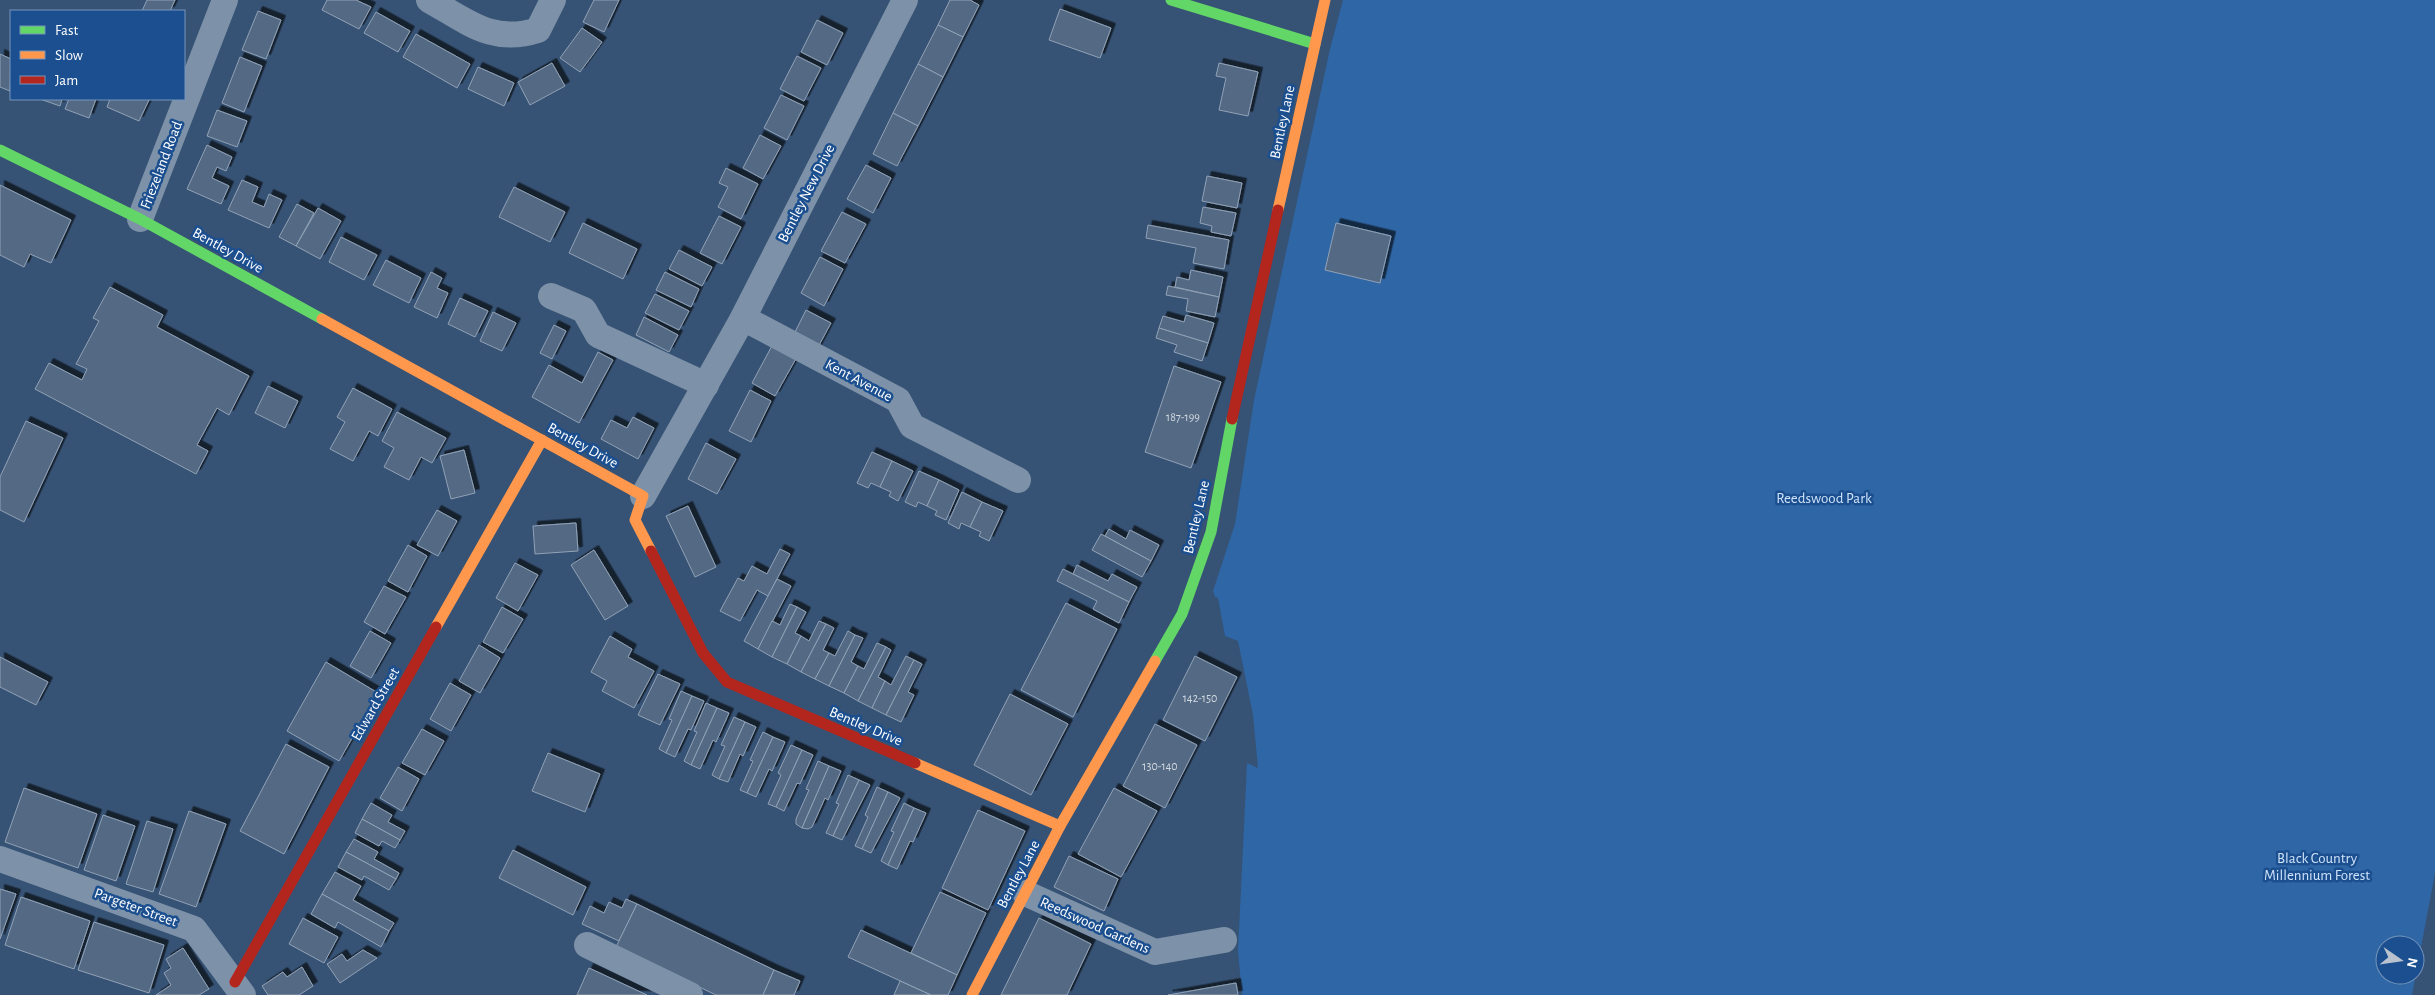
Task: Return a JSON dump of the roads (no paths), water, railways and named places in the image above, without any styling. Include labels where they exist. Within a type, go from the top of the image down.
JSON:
[{"type":"street","name":"Friezeland Road","points":[[140,219],[225,0]]},
{"type":"street","points":[[429,0],[492,34],[521,35],[538,30],[553,0]]},
{"type":"street","name":"Bentley New Drive","points":[[643,496],[743,318],[905,0]]},
{"type":"street","points":[[1171,0],[1315,44]]},
{"type":"street","name":"Bentley Lane","points":[[972,995],[1060,826],[1182,614],[1208,541],[1236,402],[1325,0]]},
{"type":"street","name":"Bentley Drive","points":[[0,150],[140,219],[643,496],[634,520],[704,653],[727,682],[1060,826]]},
{"type":"street","points":[[551,296],[584,310],[598,335],[706,385]]},
{"type":"street","name":"Kent Avenue","points":[[743,318],[898,400],[912,426],[1018,480]]},
{"type":"street","name":"Edward Street","points":[[239,989],[542,440]]},
{"type":"street","name":"Pargeter Street","points":[[0,860],[194,929],[239,989]]},
{"type":"street","name":"Reedswood Gardens","points":[[1024,893],[1155,952],[1224,940]]},
{"type":"street","points":[[587,945],[690,995]]},
{"type":"park label","name":"Reedswood Park","points":[[1824,498]]},
{"type":"park label","name":"Black Country Millennium Forest","points":[[2317,866]]}]
